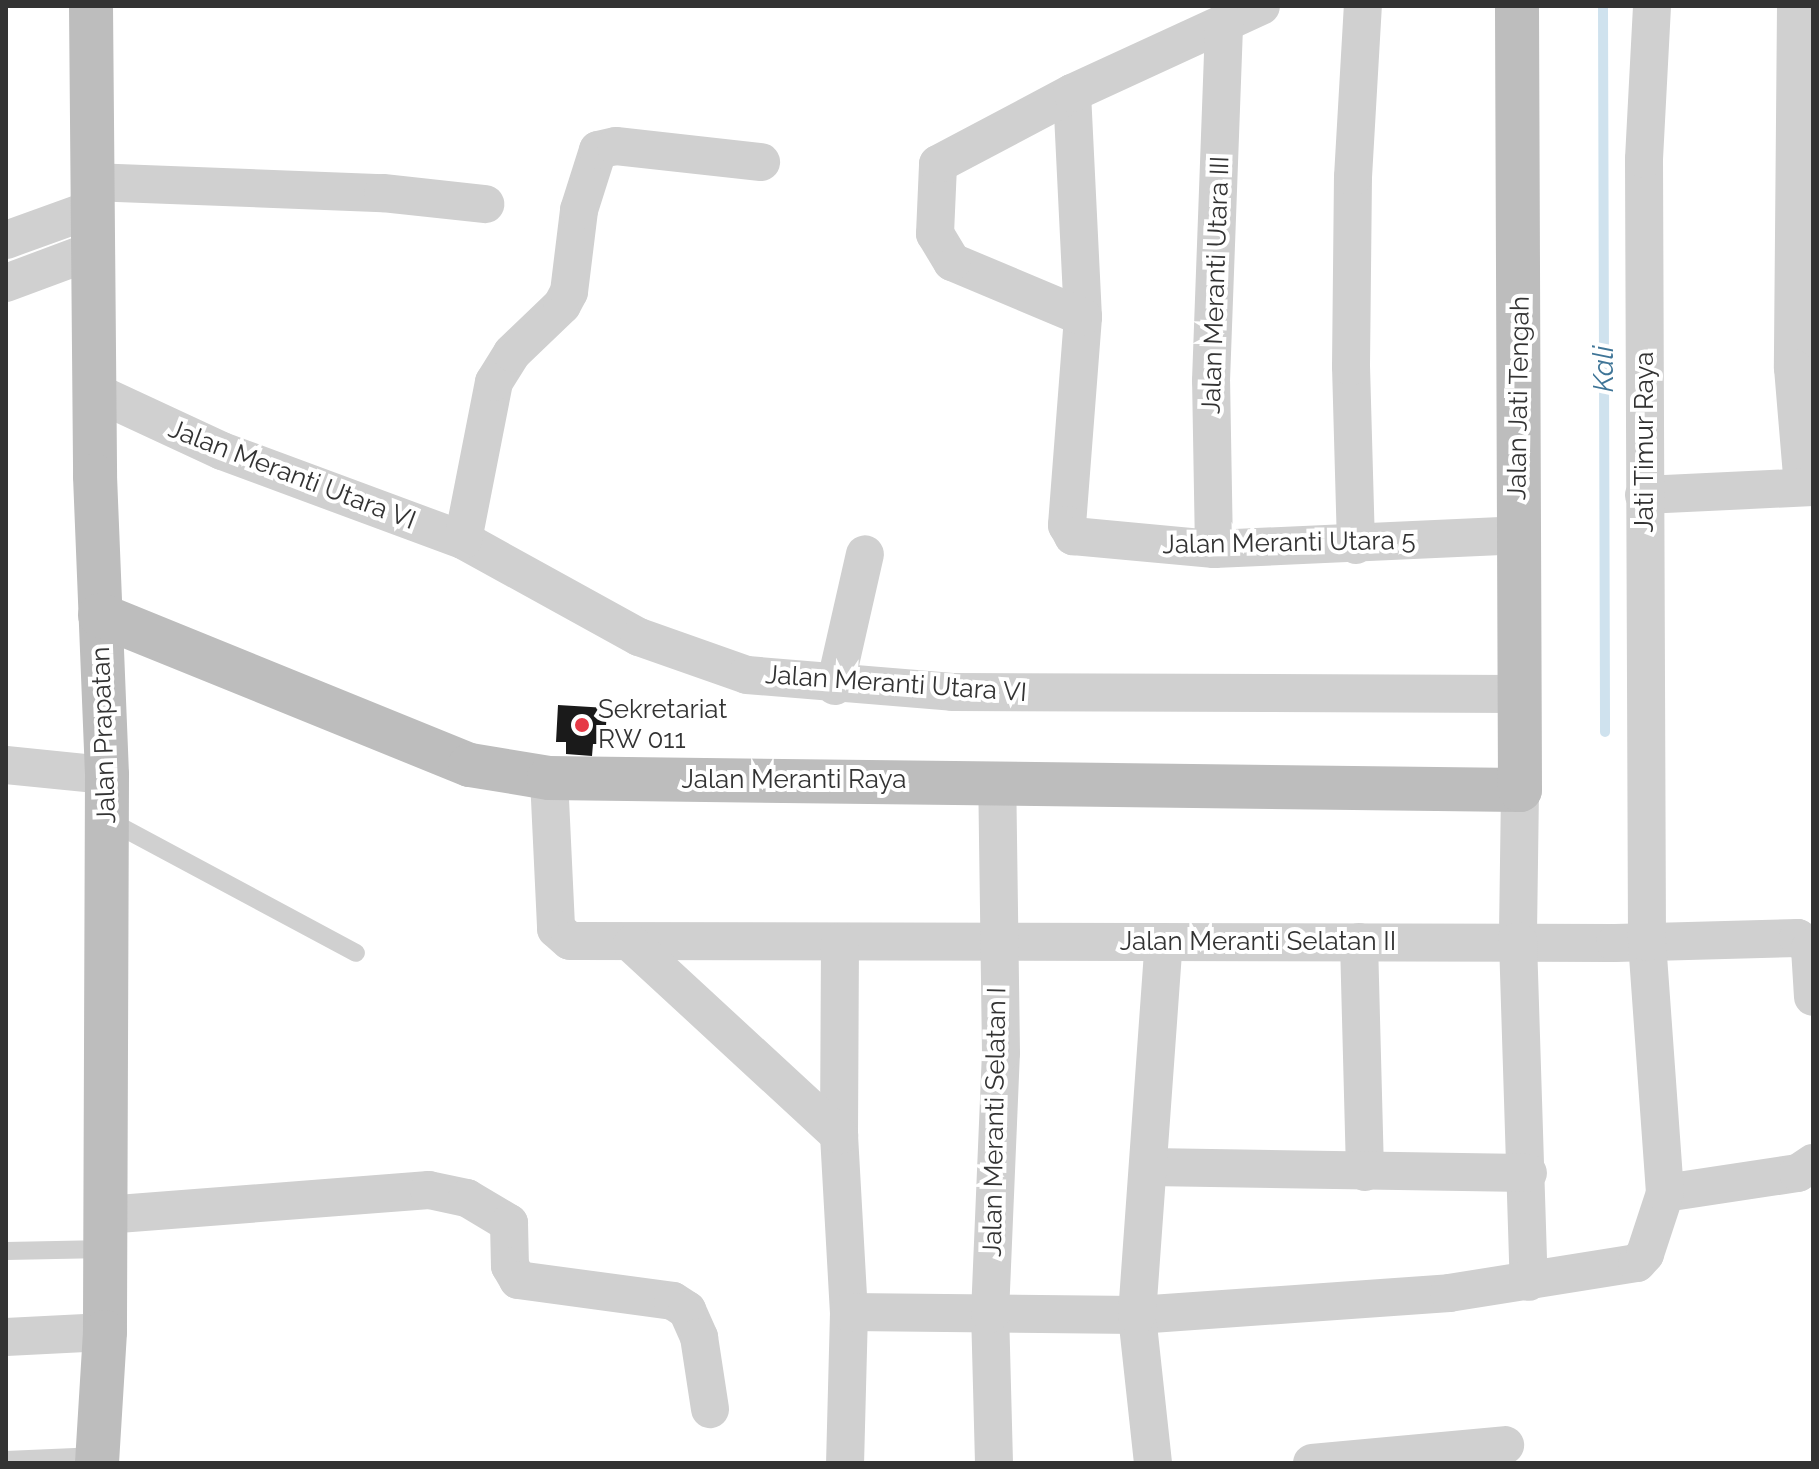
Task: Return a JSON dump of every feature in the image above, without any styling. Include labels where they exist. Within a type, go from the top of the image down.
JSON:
[{"type":"street","name":"Jalan Prapatan","points":[[91,6],[95,392],[107,775],[105,1332],[98,1459]]},
{"type":"street","points":[[1072,93],[1083,317],[952,262],[935,234],[938,164],[1072,93],[1261,6]]},
{"type":"street","points":[[1356,545],[1353,177],[1363,6]]},
{"type":"street","name":"Jalan Jati Tengah","points":[[1517,6],[1520,779]]},
{"type":"street","name":"Jati Timur Raya","points":[[1652,6],[1644,159],[1649,878],[1631,943],[1665,1193]]},
{"type":"street","points":[[1644,495],[1808,487],[1803,368],[1805,76],[1796,6]]},
{"type":"street","name":"Jalan Meranti Utara III","points":[[1214,549],[1211,381],[1224,22]]},
{"type":"street","points":[[463,540],[494,382],[512,353],[562,305],[569,292],[579,210],[598,150],[616,146],[761,162]]},
{"type":"street","points":[[6,240],[92,214],[383,193],[485,204]]},
{"type":"street","points":[[6,283],[92,214]]},
{"type":"street","name":"Jalan Meranti Utara 5","points":[[1083,317],[1067,525],[1081,540],[1214,549],[1356,545],[1518,535]]},
{"type":"street","name":"Jalan Meranti Utara VI","points":[[95,392],[222,451],[463,540],[678,654],[747,675],[835,686],[952,692],[1518,708]]},
{"type":"street","points":[[835,686],[865,554]]},
{"type":"street","name":"Jalan Meranti Raya","points":[[100,615],[470,765],[549,778],[997,782],[1520,779]]},
{"type":"street","points":[[6,765],[107,775]]},
{"type":"street","name":"Jalan Meranti Selatan II","points":[[549,778],[559,934],[570,941],[632,944],[1631,943],[1798,938],[1810,948],[1813,997]]},
{"type":"street","points":[[1520,779],[1535,942],[1528,1173],[1529,1282]]},
{"type":"street","name":"Jalan Meranti Selatan I","points":[[994,1463],[990,1314],[1001,1053],[997,782]]},
{"type":"street","points":[[840,942],[839,1135],[849,1312],[845,1463]]},
{"type":"street","points":[[1153,1463],[1137,1315],[1164,942]]},
{"type":"street","points":[[1359,942],[1365,1172]]},
{"type":"street","points":[[632,944],[839,1135]]},
{"type":"street","points":[[849,1312],[1137,1315],[1449,1293],[1529,1282],[1637,1263],[1651,1242],[1665,1193],[1798,1173],[1813,1163]]},
{"type":"street","points":[[1150,1167],[1528,1173]]},
{"type":"street","points":[[106,1232],[429,1190],[467,1198],[509,1223],[510,1266],[518,1280],[673,1301],[687,1310],[696,1324],[710,1409]]},
{"type":"street","points":[[6,1337],[105,1332]]},
{"type":"street","points":[[1312,1463],[1505,1445]]},
{"type":"lane","points":[[107,820],[356,953]]},
{"type":"lane","points":[[6,1251],[106,1232]]},
{"type":"lane","points":[[6,1460],[98,1459]]},
{"type":"building","name":"Sekretariat RW 011","points":[[558,705],[607,708],[605,744],[593,744],[592,756],[566,754],[566,742],[556,742]]},
{"type":"waterway","name":"Kali","points":[[1603,6],[1605,732]]},
{"type":"place","name":"Sekretariat RW 011","points":[[582,725]]}]
